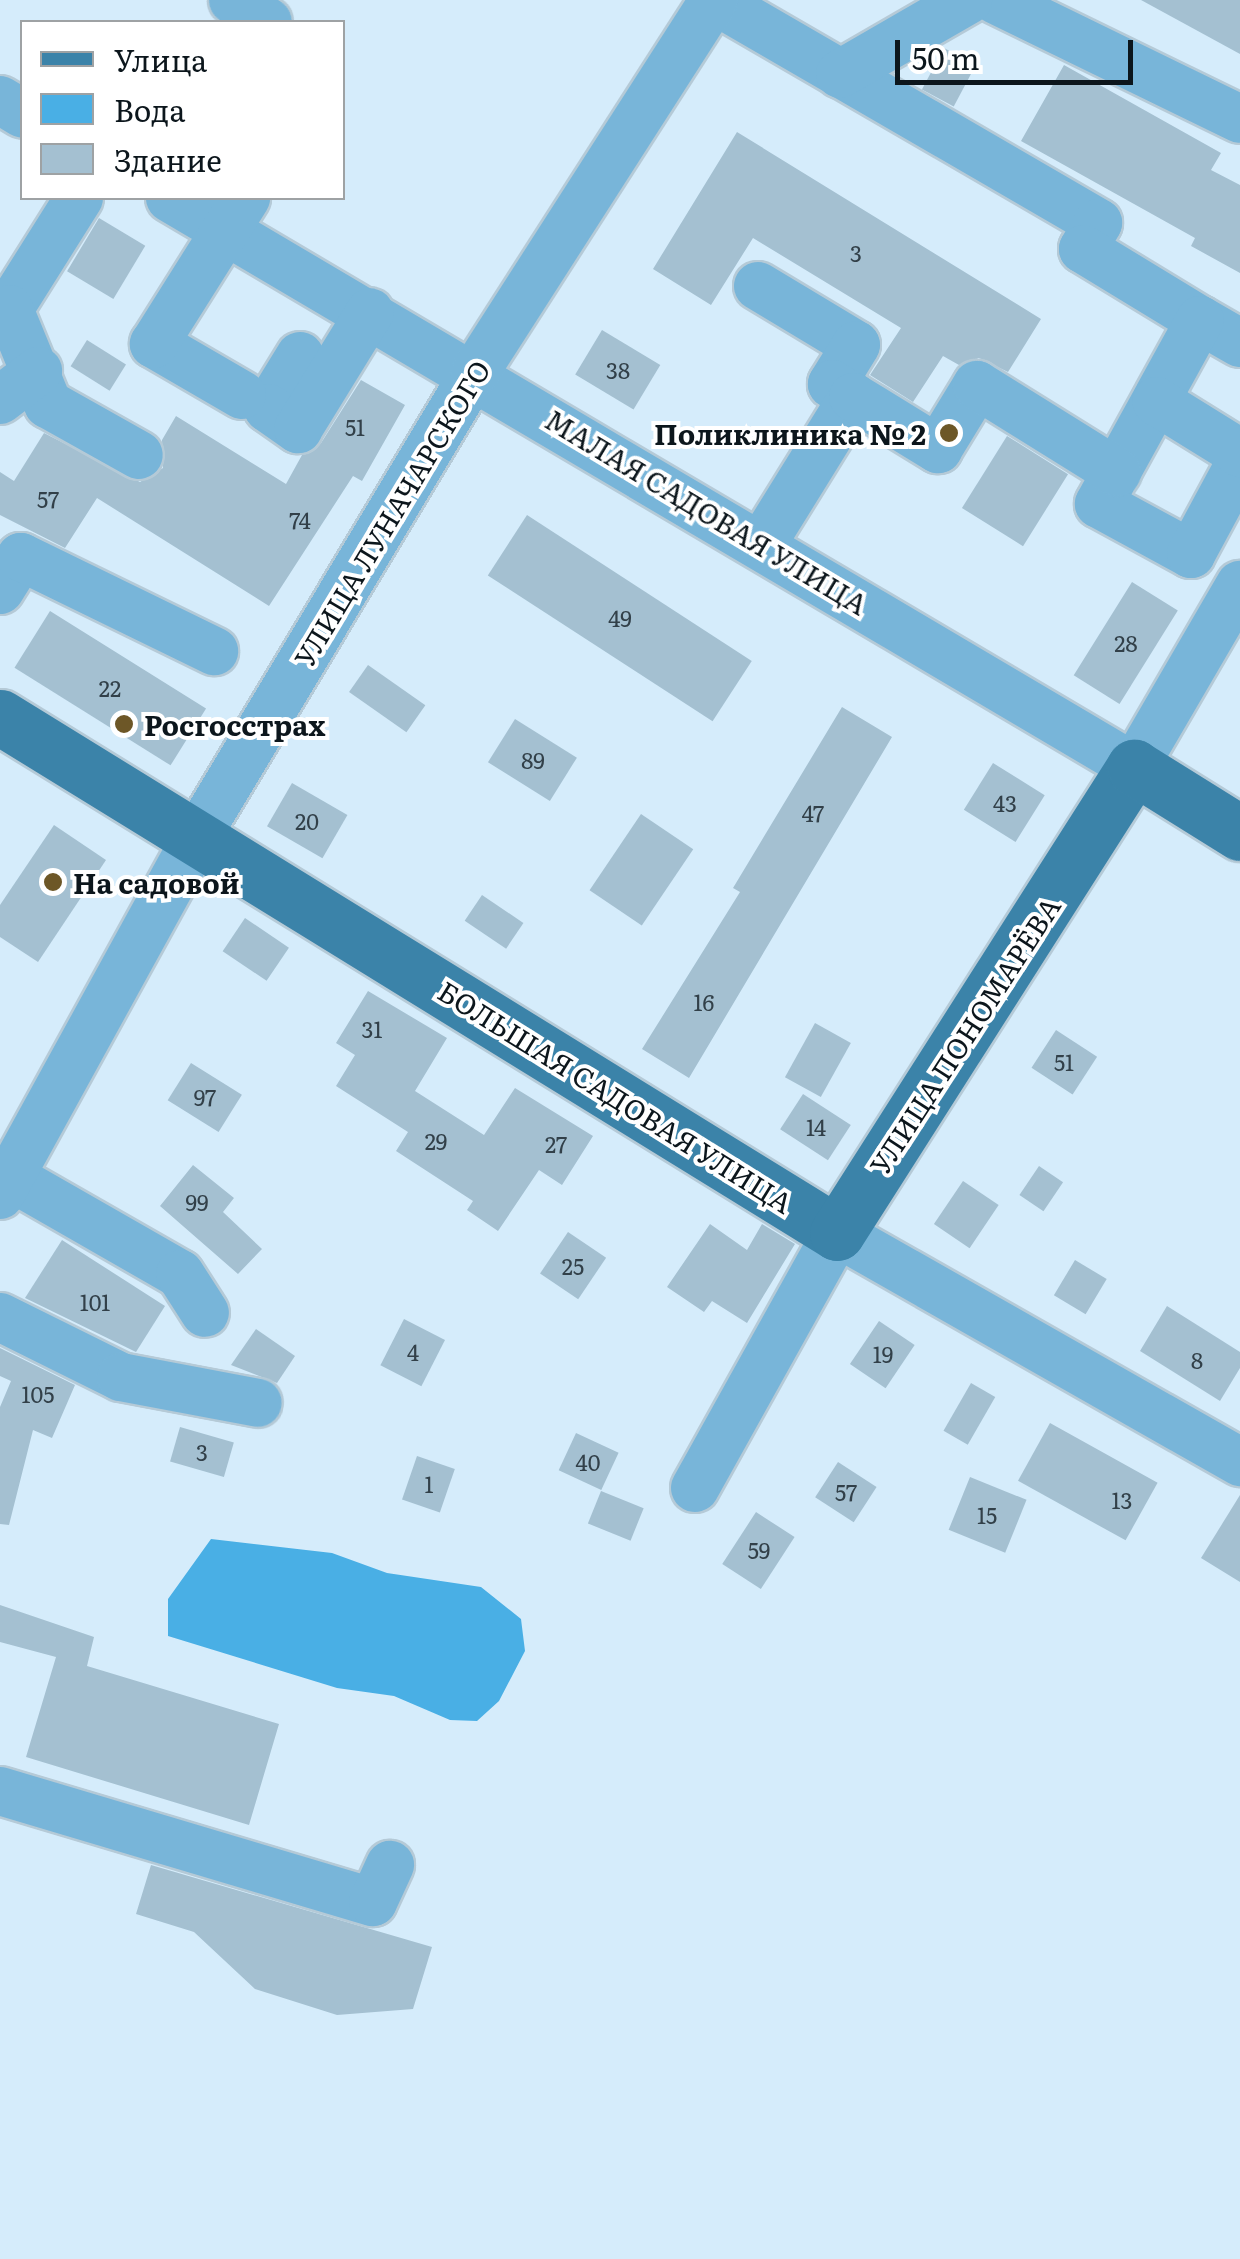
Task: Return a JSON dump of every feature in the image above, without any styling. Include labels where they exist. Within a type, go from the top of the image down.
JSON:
[{"type":"main road","name":"БОЛЬШАЯ САДОВАЯ УЛИЦА","points":[[0,717],[838,1233]]},
{"type":"main road","name":"МАЛАЯ САДОВАЯ УЛИЦА","points":[[1134,767],[1240,833]]},
{"type":"main road","name":"УЛИЦА ПОНОМАРЁВА","points":[[838,1233],[1134,767]]},
{"type":"street","points":[[233,0],[265,20]]},
{"type":"street","points":[[714,0],[1098,223],[1083,249],[1220,331],[1156,402],[1099,504],[1191,554],[1240,463]]},
{"type":"street","name":"УЛИЦА ЛУНАЧАРСКОГО","points":[[4,1181],[196,836],[475,372],[714,0]]},
{"type":"street","points":[[840,74],[918,23],[968,0]]},
{"type":"street","points":[[996,0],[1240,119]]},
{"type":"street","points":[[79,200],[9,308],[48,404],[139,455]]},
{"type":"street","name":"МАЛАЯ САДОВАЯ УЛИЦА","points":[[178,200],[237,214],[370,312],[1134,767]]},
{"type":"street","points":[[237,214],[154,344],[242,395]]},
{"type":"street","points":[[758,286],[856,345],[832,384],[938,449],[978,386],[1117,472]]},
{"type":"street","points":[[300,356],[268,408],[298,430],[370,312]]},
{"type":"street","points":[[0,400],[38,372]]},
{"type":"street","points":[[762,544],[853,397]]},
{"type":"street","points":[[1156,402],[1240,453]]},
{"type":"street","points":[[0,590],[21,557],[214,651]]},
{"type":"street","name":"УЛИЦА ПОНОМАРЁВА","points":[[1134,767],[1240,585]]},
{"type":"street","points":[[4,1181],[180,1274],[206,1313]]},
{"type":"street","name":"УЛИЦА ПОНОМАРЁВА","points":[[695,1488],[838,1233]]},
{"type":"street","name":"БОЛЬШАЯ САДОВАЯ УЛИЦА","points":[[838,1233],[1240,1462]]},
{"type":"street","points":[[0,1317],[121,1377],[258,1403]]},
{"type":"street","points":[[0,1791],[373,1902],[390,1865]]},
{"type":"water","points":[[211,1539],[332,1553],[387,1573],[481,1587],[521,1619],[525,1651],[499,1701],[477,1721],[450,1720],[394,1696],[337,1688],[168,1636],[168,1599]]},
{"type":"building","points":[[1141,0],[1240,0],[1240,54]]},
{"type":"building","points":[[944,48],[976,65],[954,106],[922,89]]},
{"type":"building","points":[[1064,65],[1221,153],[1211,170],[1240,185],[1240,273],[1191,246],[1195,238],[1021,141]]},
{"type":"building","points":[[737,132],[1041,319],[1008,372],[979,358],[959,365],[943,356],[913,402],[870,375],[901,328],[753,238],[711,305],[653,269]]},
{"type":"building","points":[[99,218],[145,246],[113,299],[67,271]]},
{"type":"building","points":[[602,330],[660,365],[634,410],[575,375]]},
{"type":"building","points":[[87,340],[126,364],[110,391],[71,366]]},
{"type":"building","points":[[361,380],[405,405],[362,481],[353,476],[269,606],[97,498],[65,548],[0,515],[0,472],[14,481],[44,433],[140,482],[163,468],[162,440],[176,416],[286,484],[302,455],[321,443]]},
{"type":"building","points":[[1007,436],[1068,474],[1023,546],[962,508]]},
{"type":"building","points":[[527,515],[752,661],[713,721],[488,575]]},
{"type":"building","points":[[1132,582],[1178,611],[1120,704],[1074,675]]},
{"type":"building","points":[[50,611],[206,709],[171,765],[14,668]]},
{"type":"building","points":[[368,665],[425,705],[406,732],[349,692]]},
{"type":"building","points":[[842,707],[892,737],[689,1078],[642,1049],[740,892],[733,888]]},
{"type":"building","points":[[515,719],[577,758],[550,801],[488,762]]},
{"type":"building","points":[[993,763],[1045,795],[1016,842],[964,810]]},
{"type":"building","points":[[292,783],[347,815],[322,858],[267,826]]},
{"type":"building","points":[[641,814],[693,849],[642,926],[590,890]]},
{"type":"building","name":"На садовой","points":[[54,825],[106,860],[38,962],[0,937],[0,905]]},
{"type":"building","points":[[482,895],[523,923],[506,949],[465,921]]},
{"type":"building","points":[[245,918],[289,948],[267,981],[223,951]]},
{"type":"building","points":[[368,991],[447,1038],[415,1091],[484,1135],[515,1088],[593,1136],[562,1185],[539,1170],[498,1231],[467,1210],[473,1201],[396,1151],[408,1132],[336,1086],[355,1055],[336,1043]]},
{"type":"building","points":[[815,1023],[851,1043],[821,1097],[785,1077]]},
{"type":"building","points":[[1056,1030],[1097,1057],[1073,1094],[1031,1068]]},
{"type":"building","points":[[191,1063],[242,1095],[219,1132],[168,1100]]},
{"type":"building","points":[[803,1094],[851,1125],[828,1160],[780,1129]]},
{"type":"building","points":[[193,1165],[234,1198],[223,1212],[262,1249],[238,1274],[160,1206]]},
{"type":"building","points":[[1039,1166],[1063,1182],[1043,1211],[1019,1195]]},
{"type":"building","points":[[963,1181],[999,1205],[970,1248],[934,1224]]},
{"type":"building","points":[[710,1224],[747,1250],[762,1224],[795,1244],[747,1323],[712,1301],[704,1312],[667,1287]]},
{"type":"building","points":[[568,1232],[606,1258],[578,1299],[540,1273]]},
{"type":"building","points":[[62,1240],[165,1306],[136,1352],[25,1298]]},
{"type":"building","points":[[1075,1260],[1107,1279],[1086,1314],[1054,1295]]},
{"type":"building","points":[[1167,1306],[1240,1352],[1240,1368],[1220,1401],[1140,1351]]},
{"type":"building","points":[[404,1319],[445,1340],[421,1386],[380,1365]]},
{"type":"building","points":[[879,1321],[915,1345],[886,1388],[850,1364]]},
{"type":"building","points":[[256,1329],[295,1356],[277,1383],[231,1365]]},
{"type":"building","points":[[0,1348],[75,1385],[52,1438],[33,1430],[9,1525],[0,1524],[0,1407],[11,1381],[0,1376]]},
{"type":"building","points":[[971,1383],[995,1397],[968,1445],[944,1431]]},
{"type":"building","points":[[1050,1423],[1158,1483],[1126,1540],[1018,1481]]},
{"type":"building","points":[[180,1427],[234,1442],[224,1477],[170,1462]]},
{"type":"building","points":[[576,1433],[619,1453],[601,1490],[559,1470]]},
{"type":"building","points":[[417,1456],[455,1469],[440,1513],[402,1499]]},
{"type":"building","points":[[838,1462],[877,1487],[854,1522],[815,1497]]},
{"type":"building","points":[[970,1477],[1027,1500],[1005,1553],[949,1530]]},
{"type":"building","points":[[601,1491],[644,1508],[631,1541],[588,1523]]},
{"type":"building","points":[[1240,1495],[1240,1582],[1201,1558]]},
{"type":"building","points":[[756,1512],[795,1537],[761,1589],[722,1564]]},
{"type":"building","points":[[0,1605],[94,1637],[87,1666],[279,1724],[249,1825],[26,1757],[56,1657],[0,1642]]},
{"type":"building","points":[[151,1865],[432,1947],[413,2009],[337,2015],[255,1989],[194,1932],[136,1914]]},
{"type":"place","name":"Поликлиника № 2","points":[[949,433]]},
{"type":"place","name":"Росгосстрах","points":[[124,724]]},
{"type":"place","name":"На садовой","points":[[53,882]]}]
